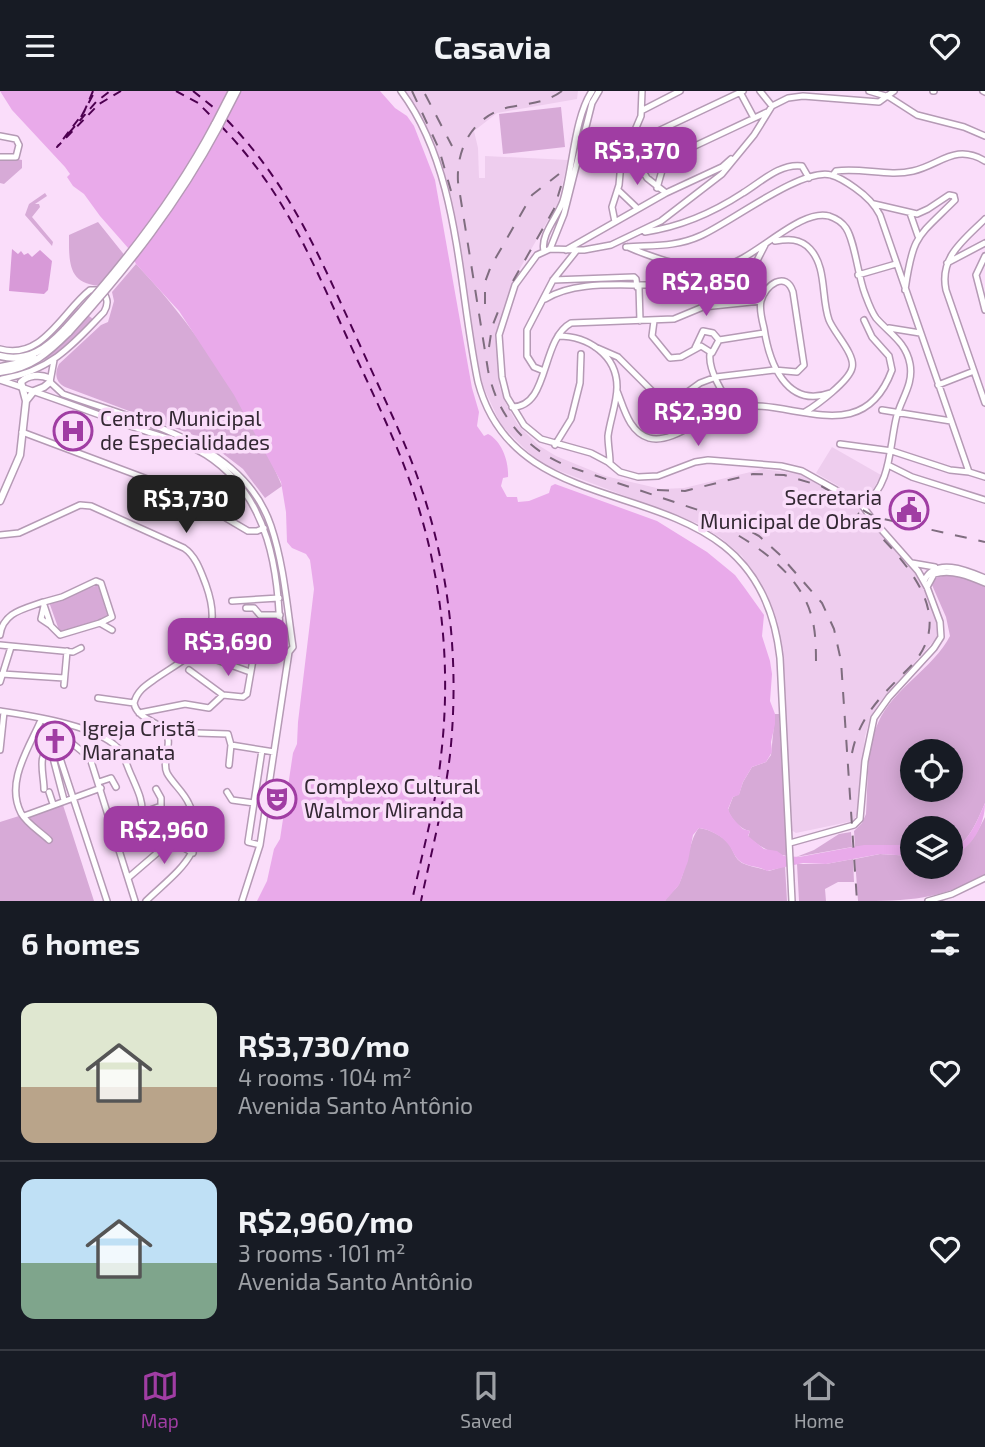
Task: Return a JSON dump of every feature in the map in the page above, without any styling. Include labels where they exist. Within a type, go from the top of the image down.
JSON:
[{"type":"main road","points":[[0,370],[13,371],[40,359],[115,281],[169,210],[203,155],[235,91]]},
{"type":"main road","points":[[0,370],[24,362],[67,330]]},
{"type":"main road","points":[[0,356],[26,357],[51,343]]},
{"type":"main road","points":[[0,501],[18,460],[26,401],[21,382],[38,375],[49,380],[26,401]]},
{"type":"street","points":[[401,91],[422,127],[444,184],[474,362],[490,415],[508,439],[539,467],[686,523],[720,542],[739,558],[766,598],[777,639],[792,901]]},
{"type":"street","points":[[592,91],[586,100],[564,214],[547,250],[533,259],[518,279],[500,330],[502,377],[512,407],[527,429],[541,439],[587,452],[610,463],[624,474],[658,476],[708,460],[781,466],[810,474],[863,506],[924,581],[941,625],[941,637],[934,648],[889,697],[874,718],[865,761],[860,819],[854,825],[790,843]]},
{"type":"street","points":[[547,250],[544,238],[562,202],[592,103],[599,91]]},
{"type":"street","points":[[614,222],[612,207],[618,190],[621,163],[643,110],[642,91]]},
{"type":"street","points":[[643,110],[680,91]]},
{"type":"street","points":[[760,91],[772,106]]},
{"type":"street","points":[[869,91],[889,97],[918,115],[964,127],[985,136]]},
{"type":"street","points":[[547,250],[577,250],[619,243],[671,214],[717,179],[754,135],[772,106],[794,96],[875,103],[889,97],[894,91]]},
{"type":"street","points":[[657,188],[665,160],[656,139],[656,132],[742,92],[754,118]]},
{"type":"street","points":[[665,160],[767,111]]},
{"type":"street","points":[[0,137],[16,139],[19,145],[16,157],[0,157]]},
{"type":"street","points":[[633,137],[633,146]]},
{"type":"street","points":[[566,250],[666,193],[722,167],[736,155]]},
{"type":"street","points":[[833,175],[836,171],[850,170],[912,172],[943,158],[959,155],[972,155],[985,161]]},
{"type":"street","points":[[635,158],[647,178],[666,193]]},
{"type":"street","points":[[642,232],[659,230],[699,216],[785,168],[802,166],[808,178]]},
{"type":"street","points":[[626,247],[663,246],[699,237],[772,194],[822,174],[833,175],[855,189],[874,204],[880,215],[969,472]]},
{"type":"street","points":[[618,190],[638,209]]},
{"type":"street","points":[[874,204],[917,214],[949,195],[956,197],[918,236],[910,257],[905,290]]},
{"type":"street","points":[[909,212],[918,236]]},
{"type":"street","points":[[619,243],[676,263],[721,267],[742,259],[811,216],[833,218],[846,228],[858,275],[872,311],[902,344],[910,361],[909,386],[898,412],[888,465],[877,492],[863,506]]},
{"type":"street","points":[[985,219],[955,250],[946,263],[944,276],[946,290],[985,403]]},
{"type":"street","points":[[768,243],[797,241],[806,245],[816,259],[831,324],[849,353],[853,366],[849,374],[830,393],[803,413]]},
{"type":"street","points":[[512,407],[525,405],[533,399],[558,335],[564,327],[575,322],[679,318],[744,286],[768,243]]},
{"type":"street","points":[[946,263],[985,243]]},
{"type":"street","points":[[544,371],[534,367],[528,360],[525,341],[529,325],[553,281],[577,250]]},
{"type":"street","points":[[985,256],[976,275],[985,310]]},
{"type":"street","points":[[858,275],[896,264]]},
{"type":"street","points":[[545,299],[558,292],[581,286],[638,287],[714,278],[721,267]]},
{"type":"street","points":[[553,281],[633,277],[638,287],[640,321]]},
{"type":"street","points":[[558,335],[581,338],[618,358],[665,399],[677,398],[700,383],[716,377],[774,370],[795,373],[804,365],[792,287],[786,281],[773,283],[767,288],[761,301],[764,333],[774,370],[786,385],[802,393],[819,396],[830,393]]},
{"type":"street","points":[[0,349],[18,352],[31,348],[49,333],[87,292],[95,289],[101,291],[107,299],[106,310],[54,361],[33,372],[0,380]]},
{"type":"street","points":[[703,307],[761,301]]},
{"type":"street","points":[[596,347],[607,356],[612,365],[617,391],[634,429],[654,439],[671,437],[703,418],[733,407],[751,406],[848,416],[864,408],[880,392],[891,374],[892,362],[872,337],[864,320]]},
{"type":"street","points":[[654,321],[652,337],[670,358],[681,357],[696,345],[701,333],[706,331],[713,333],[719,340]]},
{"type":"street","points":[[883,325],[899,331],[920,333]]},
{"type":"street","points":[[719,340],[764,333]]},
{"type":"street","points":[[719,340],[709,359],[733,407]]},
{"type":"street","points":[[696,345],[710,353]]},
{"type":"street","points":[[555,445],[571,419],[580,383],[580,354]]},
{"type":"street","points":[[54,361],[49,380],[63,394],[197,447],[225,463],[251,489],[269,521],[279,598],[280,646],[283,652],[289,652]]},
{"type":"street","points":[[939,385],[974,371]]},
{"type":"street","points":[[0,380],[138,425]]},
{"type":"street","points":[[978,382],[985,384]]},
{"type":"street","points":[[610,463],[608,436],[617,391]]},
{"type":"street","points":[[882,409],[951,421]]},
{"type":"street","points":[[22,432],[182,492],[248,531],[264,528]]},
{"type":"street","points":[[841,445],[892,451],[954,471],[985,477]]},
{"type":"street","points":[[197,447],[239,483],[253,501],[285,589],[292,644],[260,845],[242,901]]},
{"type":"street","points":[[888,465],[912,477],[985,500]]},
{"type":"street","points":[[0,535],[19,533],[85,505],[184,548],[191,554],[202,575],[214,615],[200,648],[146,685],[138,693],[134,703],[139,713],[164,730],[167,736],[166,771],[187,799],[194,815],[197,835],[185,865],[146,901]]},
{"type":"street","points":[[914,566],[966,571],[985,581]]},
{"type":"street","points":[[914,566],[985,581]]},
{"type":"street","points":[[924,581],[929,571],[942,567]]},
{"type":"street","points":[[927,587],[937,573]]},
{"type":"street","points":[[0,635],[8,616],[99,581],[112,615],[110,619],[100,623],[62,635],[41,619],[43,604]]},
{"type":"street","points":[[232,601],[279,598]]},
{"type":"street","points":[[246,608],[254,608],[262,615],[280,615]]},
{"type":"street","points":[[100,623],[112,630]]},
{"type":"street","points":[[189,670],[223,695],[245,696],[256,652],[280,646],[286,640],[292,644]]},
{"type":"street","points":[[0,645],[67,651],[81,648]]},
{"type":"street","points":[[0,682],[10,647]]},
{"type":"street","points":[[2,674],[64,682],[67,651]]},
{"type":"street","points":[[214,659],[250,671]]},
{"type":"street","points":[[139,713],[185,704],[209,708],[223,695]]},
{"type":"street","points":[[99,698],[134,703]]},
{"type":"street","points":[[0,750],[2,712],[77,727],[102,737],[123,756],[142,805],[138,820],[111,822]]},
{"type":"street","points":[[43,720],[90,758],[135,901]]},
{"type":"street","points":[[43,720],[15,781],[16,798],[23,816],[49,840]]},
{"type":"street","points":[[197,733],[229,735],[229,765]]},
{"type":"street","points":[[53,804],[46,791],[42,758],[47,749],[63,743],[67,737]]},
{"type":"street","points":[[231,745],[274,752]]},
{"type":"street","points":[[47,749],[52,754],[64,800]]},
{"type":"street","points":[[260,845],[248,842],[262,750]]},
{"type":"street","points":[[58,752],[107,901]]},
{"type":"street","points":[[23,816],[74,797],[111,778],[116,787]]},
{"type":"street","points":[[149,834],[161,806],[161,798],[156,789]]},
{"type":"street","points":[[228,792],[232,800],[254,803]]},
{"type":"street","points":[[142,813],[161,806]]},
{"type":"street","points":[[128,878],[168,839],[192,853]]},
{"type":"street","points":[[929,901],[952,894],[985,878]]},
{"type":"shaded area","points":[[0,91],[380,91],[414,126],[435,180],[472,388],[479,412],[477,426],[484,436],[488,434],[493,437],[504,453],[508,477],[503,478],[501,486],[507,497],[517,497],[518,502],[529,501],[549,493],[551,486],[555,484],[657,521],[707,552],[735,575],[764,615],[762,636],[772,674],[770,701],[775,714],[775,724],[772,752],[766,762],[752,767],[739,795],[733,797],[728,809],[733,818],[743,829],[750,831],[748,836],[764,849],[777,851],[784,856],[799,857],[864,845],[900,845],[900,855],[880,854],[826,864],[803,863],[767,871],[741,862],[722,838],[699,828],[693,835],[688,861],[679,885],[665,901],[257,901],[267,881],[274,849],[280,839],[293,753],[297,744],[314,589],[310,560],[306,554],[292,548],[287,542],[281,482],[234,395],[179,311],[136,264],[129,249],[84,194],[73,186],[65,167],[12,110]]},
{"type":"shaded area","points":[[405,91],[578,91],[577,99],[497,113],[474,131],[478,148],[479,178],[485,178],[485,156],[568,160],[558,203],[515,277],[498,330],[499,385],[518,425],[538,445],[556,456],[605,476],[661,489],[684,488],[763,469],[800,474],[860,508],[860,513],[864,514],[919,578],[936,619],[938,636],[879,703],[871,716],[865,736],[857,815],[853,821],[796,833],[791,830],[779,631],[767,594],[742,556],[699,524],[549,467],[533,457],[501,425],[482,384],[444,170],[428,130]]},
{"type":"shaded area","points":[[561,107],[565,147],[503,154],[499,114]]},
{"type":"shaded area","points":[[0,160],[22,160],[22,168],[4,184],[0,183]]},
{"type":"shaded area","points":[[45,193],[47,196],[35,204],[40,207],[32,217],[53,242],[52,246],[25,215],[29,204]]},
{"type":"shaded area","points":[[98,222],[126,257],[103,286],[91,285],[77,277],[69,255],[69,235]]},
{"type":"shaded area","points":[[12,249],[18,254],[21,251],[32,257],[40,250],[52,261],[48,290],[44,294],[9,291]]},
{"type":"shaded area","points":[[136,264],[199,340],[254,427],[282,486],[265,498],[243,469],[204,439],[65,387],[58,380],[59,364],[101,325],[108,322],[114,301],[112,292]]},
{"type":"shaded area","points":[[77,307],[93,319],[63,349],[40,365],[0,376],[43,361],[74,330],[30,351],[45,341]]},
{"type":"shaded area","points":[[832,447],[881,475],[866,502],[816,473]]},
{"type":"shaded area","points":[[946,575],[965,578],[985,587],[985,803],[963,842],[963,816],[900,816],[900,845],[855,847],[854,831],[866,814],[869,756],[878,723],[893,699],[934,659],[950,636],[946,617],[932,585],[935,578]]},
{"type":"shaded area","points":[[98,585],[108,617],[60,633],[49,602]]},
{"type":"shaded area","points":[[775,714],[779,714],[787,856],[772,852],[753,841],[748,837],[750,831],[736,823],[728,810],[752,767],[766,762],[771,755]]},
{"type":"shaded area","points":[[985,803],[980,828],[963,849],[963,842],[972,831]]},
{"type":"shaded area","points":[[63,805],[94,901],[0,901],[0,822],[19,816],[47,842],[50,840],[25,816]]},
{"type":"shaded area","points":[[985,817],[985,874],[939,894],[858,901],[855,859],[880,854],[900,855],[900,879],[963,879],[963,848],[975,835]]},
{"type":"shaded area","points":[[699,828],[723,838],[737,859],[748,866],[769,871],[785,866],[787,901],[665,901],[679,884]]},
{"type":"shaded area","points":[[851,832],[852,847],[796,857],[814,850],[839,834]]},
{"type":"shaded area","points":[[853,859],[854,882],[838,882],[825,889],[826,901],[799,901],[797,864],[826,864]]},
{"type":"ferry route","points":[[93,91],[84,112],[57,147],[99,104],[121,91]]},
{"type":"ferry route","points":[[81,117],[95,91]]},
{"type":"ferry route","points":[[69,133],[96,102],[110,91]]},
{"type":"ferry route","points":[[176,91],[198,103],[214,119]]},
{"type":"ferry route","points":[[193,91],[218,111]]},
{"type":"ferry route","points":[[227,120],[268,170],[314,247],[402,437],[437,542],[449,612],[454,684],[453,719],[444,792],[421,901]]},
{"type":"ferry route","points":[[221,126],[261,174],[306,250],[394,442],[409,479],[429,546],[441,615],[444,721],[436,793],[412,901]]},
{"type":"railway","points":[[412,91],[439,149],[451,191]]},
{"type":"railway","points":[[562,91],[544,100],[510,107],[486,117],[470,134],[460,157],[458,182],[492,387],[516,430],[540,452],[570,467],[731,521],[759,536],[779,554],[822,603],[834,629],[841,661],[857,901]]},
{"type":"railway","points":[[425,94],[452,146]]},
{"type":"railway","points":[[485,304],[485,282],[491,266],[532,195],[559,174]]},
{"type":"railway","points":[[513,281],[554,209],[561,186]]},
{"type":"railway","points":[[489,347],[492,327],[501,304]]},
{"type":"railway","points":[[657,490],[685,491],[753,474],[784,475],[821,486],[875,517],[985,542]]},
{"type":"railway","points":[[852,753],[866,718],[923,649],[929,628],[928,607],[919,586],[891,547],[858,513]]},
{"type":"railway","points":[[718,524],[762,551],[798,588],[813,624],[816,666]]},
{"type":"place","name":"Centro Municipal de Especialidades","points":[[73,431]]},
{"type":"place","name":"Secretaria Municipal de Obras","points":[[909,510]]},
{"type":"place","name":"Igreja Cristã Maranata","points":[[55,741]]},
{"type":"place","name":"Complexo Cultural Walmor Miranda","points":[[277,799]]}]
